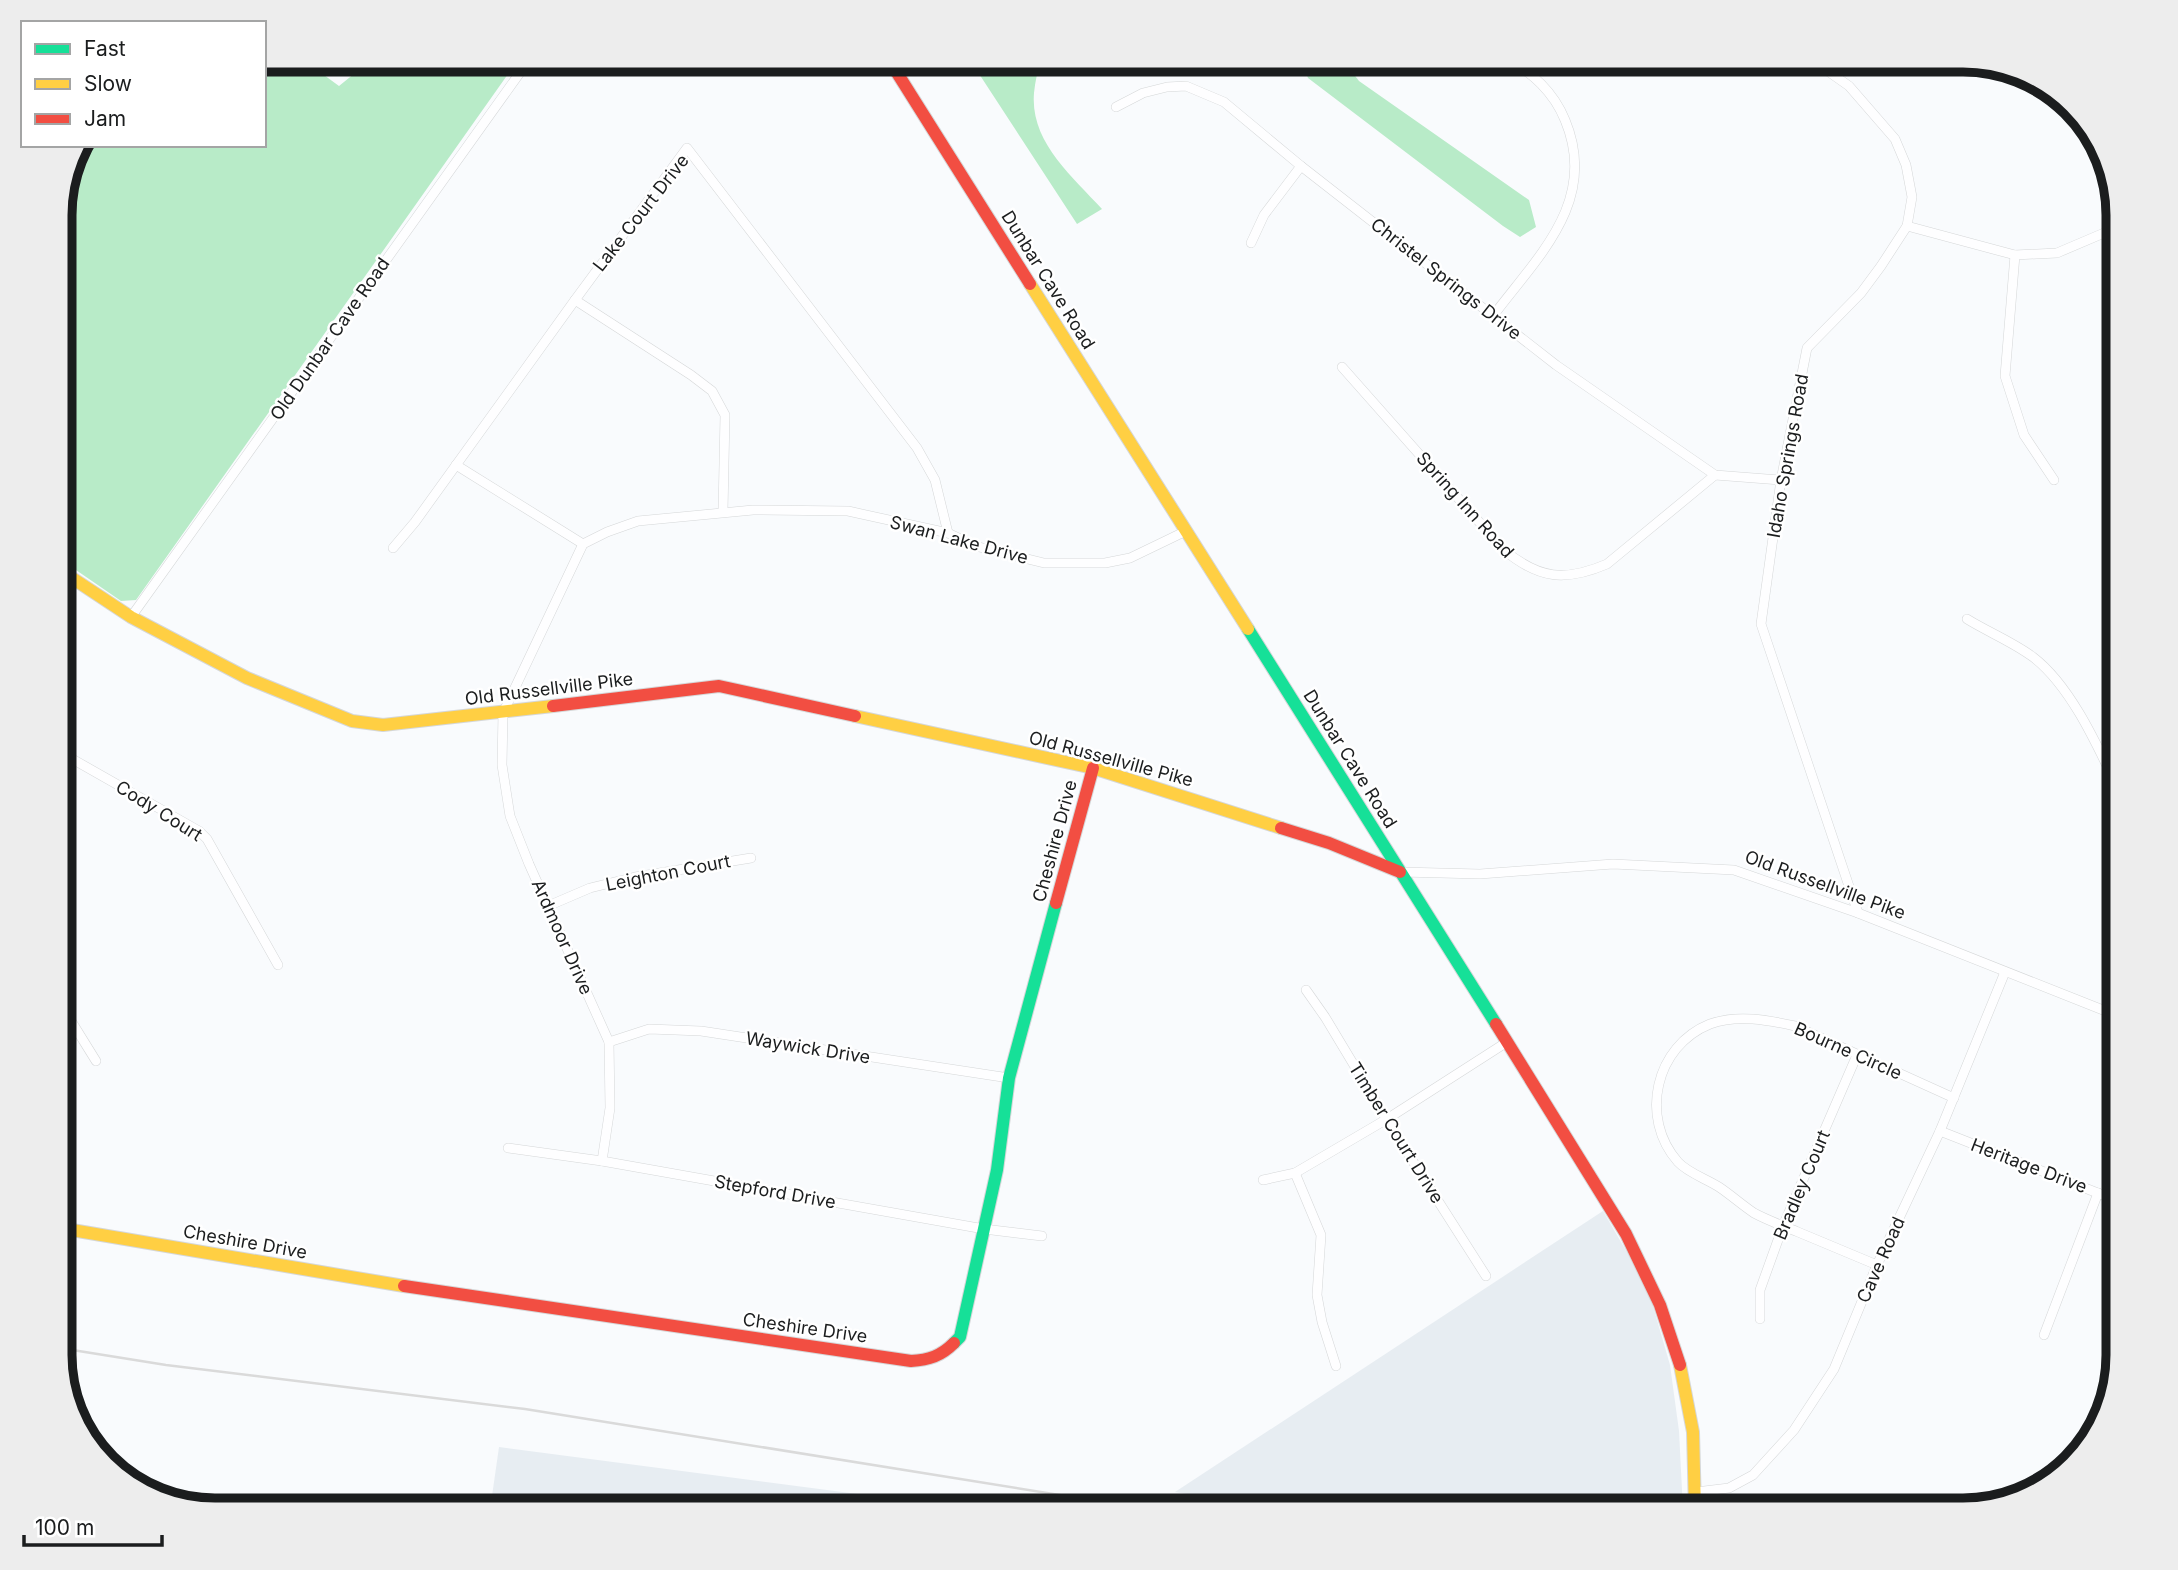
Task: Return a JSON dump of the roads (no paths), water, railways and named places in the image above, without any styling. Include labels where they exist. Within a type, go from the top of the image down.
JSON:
[{"type":"street","name":"Old Dunbar Cave Road","points":[[131,617],[520,72]]},
{"type":"street","name":"Dunbar Cave Road","points":[[897,72],[1507,1042],[1638,1256],[1672,1336],[1692,1428],[1696,1498]]},
{"type":"street","points":[[1493,316],[1534,267],[1562,220],[1571,199],[1575,178],[1575,158],[1570,132],[1562,113],[1540,82],[1526,72]]},
{"type":"street","name":"Idaho Springs Road","points":[[1829,72],[1849,86],[1895,139],[1906,164],[1912,197],[1907,226],[1861,293],[1807,348],[1782,480],[1761,624],[1858,913]]},
{"type":"street","name":"Christel Springs Drive","points":[[1116,107],[1143,93],[1185,86],[1224,102],[1301,166],[1556,365],[1715,475]]},
{"type":"street","name":"Lake Court Drive","points":[[393,548],[415,523],[687,148],[917,448],[935,480],[948,533]]},
{"type":"street","points":[[1251,243],[1264,215],[1301,166]]},
{"type":"street","points":[[1907,226],[2015,256],[2057,253],[2106,233]]},
{"type":"street","points":[[2015,256],[2005,376],[2024,435],[2054,480]]},
{"type":"street","points":[[575,300],[712,391],[724,415],[723,512]]},
{"type":"street","name":"Spring Inn Road","points":[[1342,367],[1504,550],[1520,564],[1549,575],[1588,572],[1606,564],[1715,475]]},
{"type":"street","points":[[456,465],[583,544],[503,713]]},
{"type":"street","points":[[1715,475],[1782,480]]},
{"type":"street","name":"Swan Lake Drive","points":[[583,544],[638,521],[752,509],[848,512],[948,533],[975,546],[1044,563],[1105,563],[1130,558],[1186,531]]},
{"type":"street","name":"Old Russellville Pike","points":[[72,578],[131,617],[247,678],[352,720],[383,725],[719,686],[1093,768],[1329,843],[1401,873],[1469,875],[1613,864],[1734,870],[1858,913],[2106,1011]]},
{"type":"street","points":[[1967,619],[2033,657],[2047,671],[2074,704],[2106,764]]},
{"type":"street","name":"Ardmoor Drive","points":[[503,713],[502,765],[510,816],[609,1042],[610,1108],[602,1161]]},
{"type":"street","name":"Cody Court","points":[[72,759],[200,831],[278,965]]},
{"type":"street","name":"Cheshire Drive","points":[[72,1230],[444,1293],[925,1362],[946,1352],[960,1337],[997,1170],[1009,1079],[1093,768]]},
{"type":"street","name":"Leighton Court","points":[[548,906],[590,888],[635,877],[751,858]]},
{"type":"street","name":"Cave Road","points":[[1696,1492],[1729,1488],[1753,1475],[1794,1430],[1834,1369],[1877,1265],[1940,1131],[2005,972]]},
{"type":"street","name":"Timber Court Drive","points":[[1306,990],[1486,1276]]},
{"type":"street","name":"Bourne Circle","points":[[1877,1265],[1754,1212],[1719,1186],[1680,1164],[1665,1144],[1658,1123],[1656,1099],[1660,1077],[1675,1050],[1692,1034],[1711,1024],[1733,1019],[1767,1020],[1795,1026],[1954,1098]]},
{"type":"street","points":[[72,1022],[96,1060]]},
{"type":"street","name":"Waywick Drive","points":[[609,1042],[649,1029],[701,1031],[1009,1079]]},
{"type":"street","points":[[1263,1180],[1295,1173],[1387,1119],[1507,1042]]},
{"type":"street","name":"Bradley Court","points":[[1760,1319],[1760,1290],[1783,1226],[1857,1055]]},
{"type":"street","name":"Heritage Drive","points":[[1940,1131],[2106,1196]]},
{"type":"street","name":"Stepford Drive","points":[[508,1148],[602,1161],[984,1229],[1042,1236]]},
{"type":"street","points":[[1295,1173],[1321,1235],[1317,1295],[1322,1322],[1336,1366]]},
{"type":"street","points":[[2043,1335],[2098,1193]]},
{"type":"railway","points":[[72,1350],[166,1365],[525,1409],[1078,1498]]}]
